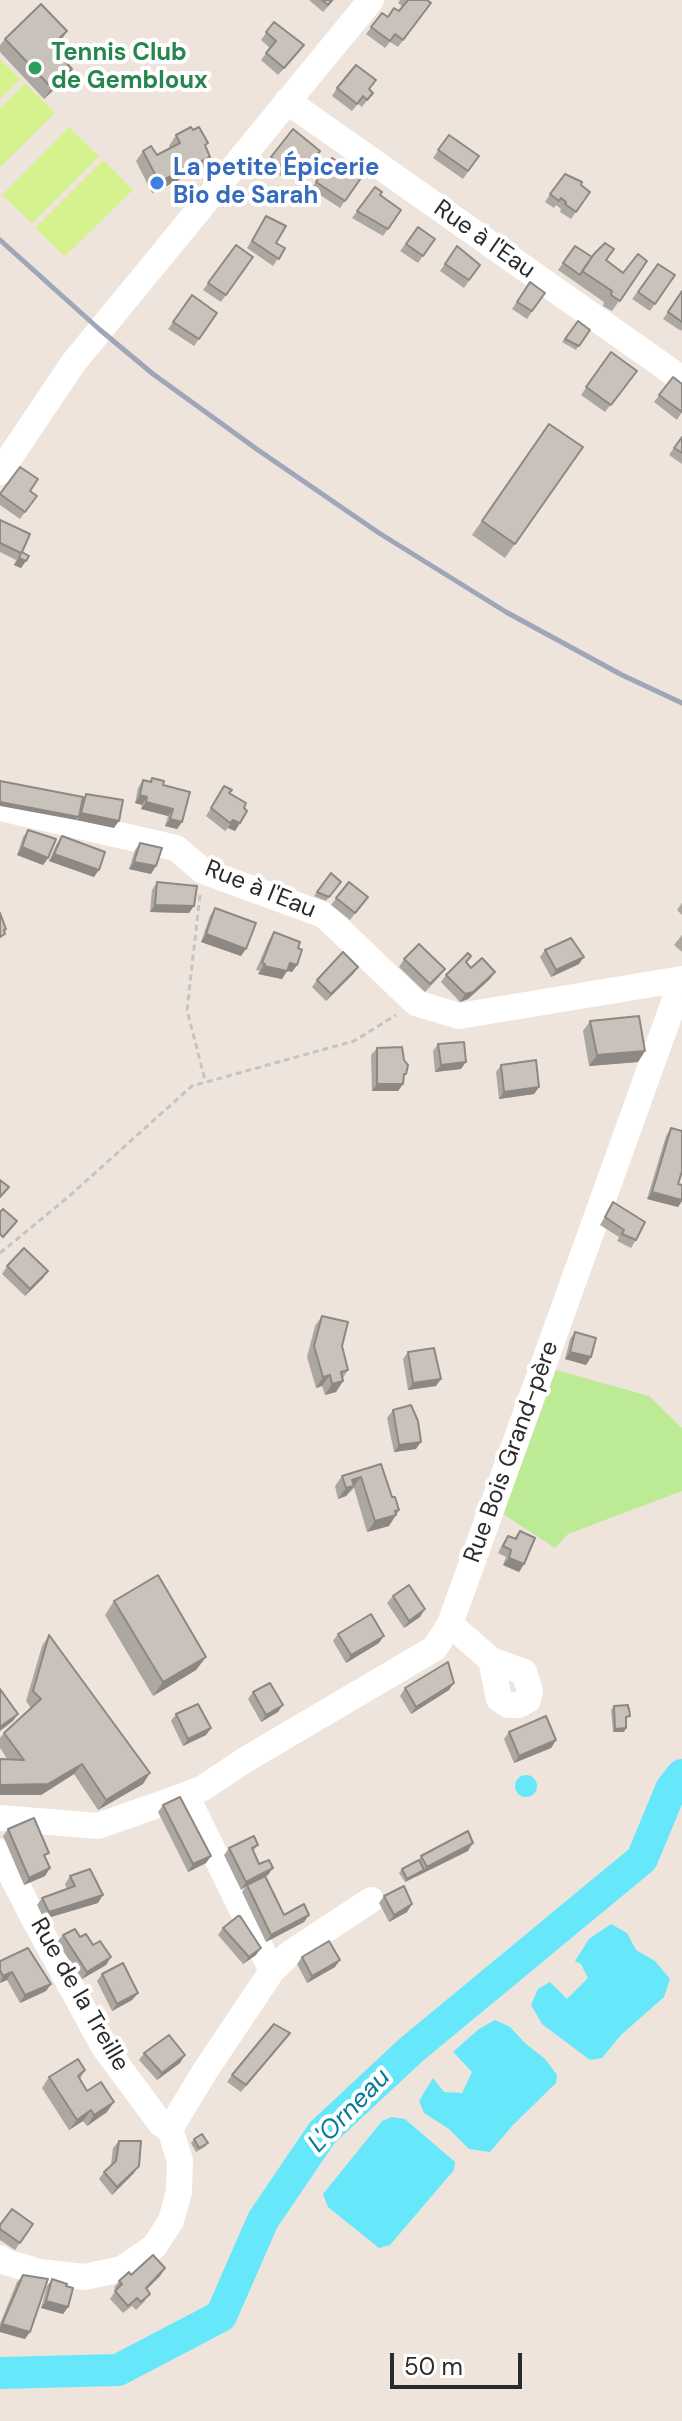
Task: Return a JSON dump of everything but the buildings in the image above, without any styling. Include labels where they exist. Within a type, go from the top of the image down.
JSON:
[{"type":"street","points":[[0,472],[74,362],[371,0]]},
{"type":"street","name":"Rue à l'Eau","points":[[287,101],[682,379]]},
{"type":"street","name":"Rue à l'Eau","points":[[0,808],[176,848],[203,871],[324,915],[416,1003],[459,1016],[682,980]]},
{"type":"street","name":"Rue Bois Grand-père","points":[[0,1818],[98,1826],[186,1795],[203,1788],[435,1648],[450,1624],[682,980]]},
{"type":"street","points":[[450,1624],[491,1660]]},
{"type":"street","points":[[186,1795],[272,1971]]},
{"type":"street","name":"Rue de la Treille","points":[[0,1852],[104,2047],[161,2124],[170,2129]]},
{"type":"street","points":[[0,2258],[39,2272],[85,2277],[122,2269],[154,2247],[171,2221],[179,2192],[180,2161],[170,2129],[205,2071],[272,1971],[289,1954],[371,1900]]},
{"type":"path","points":[[203,871],[187,1010],[206,1082]]},
{"type":"path","points":[[0,1253],[67,1198],[192,1086],[354,1041],[416,1003]]},
{"type":"green space","points":[[0,59],[20,79],[0,99]]},
{"type":"green space","points":[[25,83],[55,113],[0,167],[0,108]]},
{"type":"green space","points":[[69,127],[99,156],[32,223],[2,195]]},
{"type":"green space","points":[[103,160],[133,190],[65,256],[35,228]]},
{"type":"green space","points":[[556,1370],[649,1396],[682,1428],[682,1491],[568,1534],[555,1548],[503,1514]]},
{"type":"water","points":[[526,1775],[534,1778],[537,1786],[534,1794],[526,1797],[518,1794],[515,1786],[518,1778]]},
{"type":"water","points":[[611,1924],[627,1933],[636,1950],[655,1961],[670,1979],[664,1997],[621,2035],[602,2058],[590,2060],[542,2024],[531,2005],[538,1989],[550,1982],[567,1999],[588,1978],[581,1964],[575,1961],[589,1939]]},
{"type":"water","points":[[495,2020],[510,2027],[545,2059],[557,2075],[556,2083],[490,2152],[469,2149],[449,2129],[424,2113],[419,2101],[433,2078],[444,2092],[462,2093],[472,2072],[453,2052],[479,2029]]},
{"type":"water","points":[[392,2117],[405,2119],[455,2162],[454,2170],[390,2245],[379,2248],[328,2207],[323,2194],[382,2121]]},
{"type":"waterway","name":"L'Orneau","points":[[0,2373],[118,2370],[221,2316],[263,2220],[322,2133],[411,2050],[642,1859],[671,1789],[682,1775]]},
{"type":"railway","points":[[0,240],[153,374],[379,533],[506,612],[622,675],[682,703]]},
{"type":"place","name":"Tennis Club de Gembloux","points":[[35,68]]},
{"type":"place","name":"La petite Épicerie Bio de Sarah","points":[[157,183]]}]
